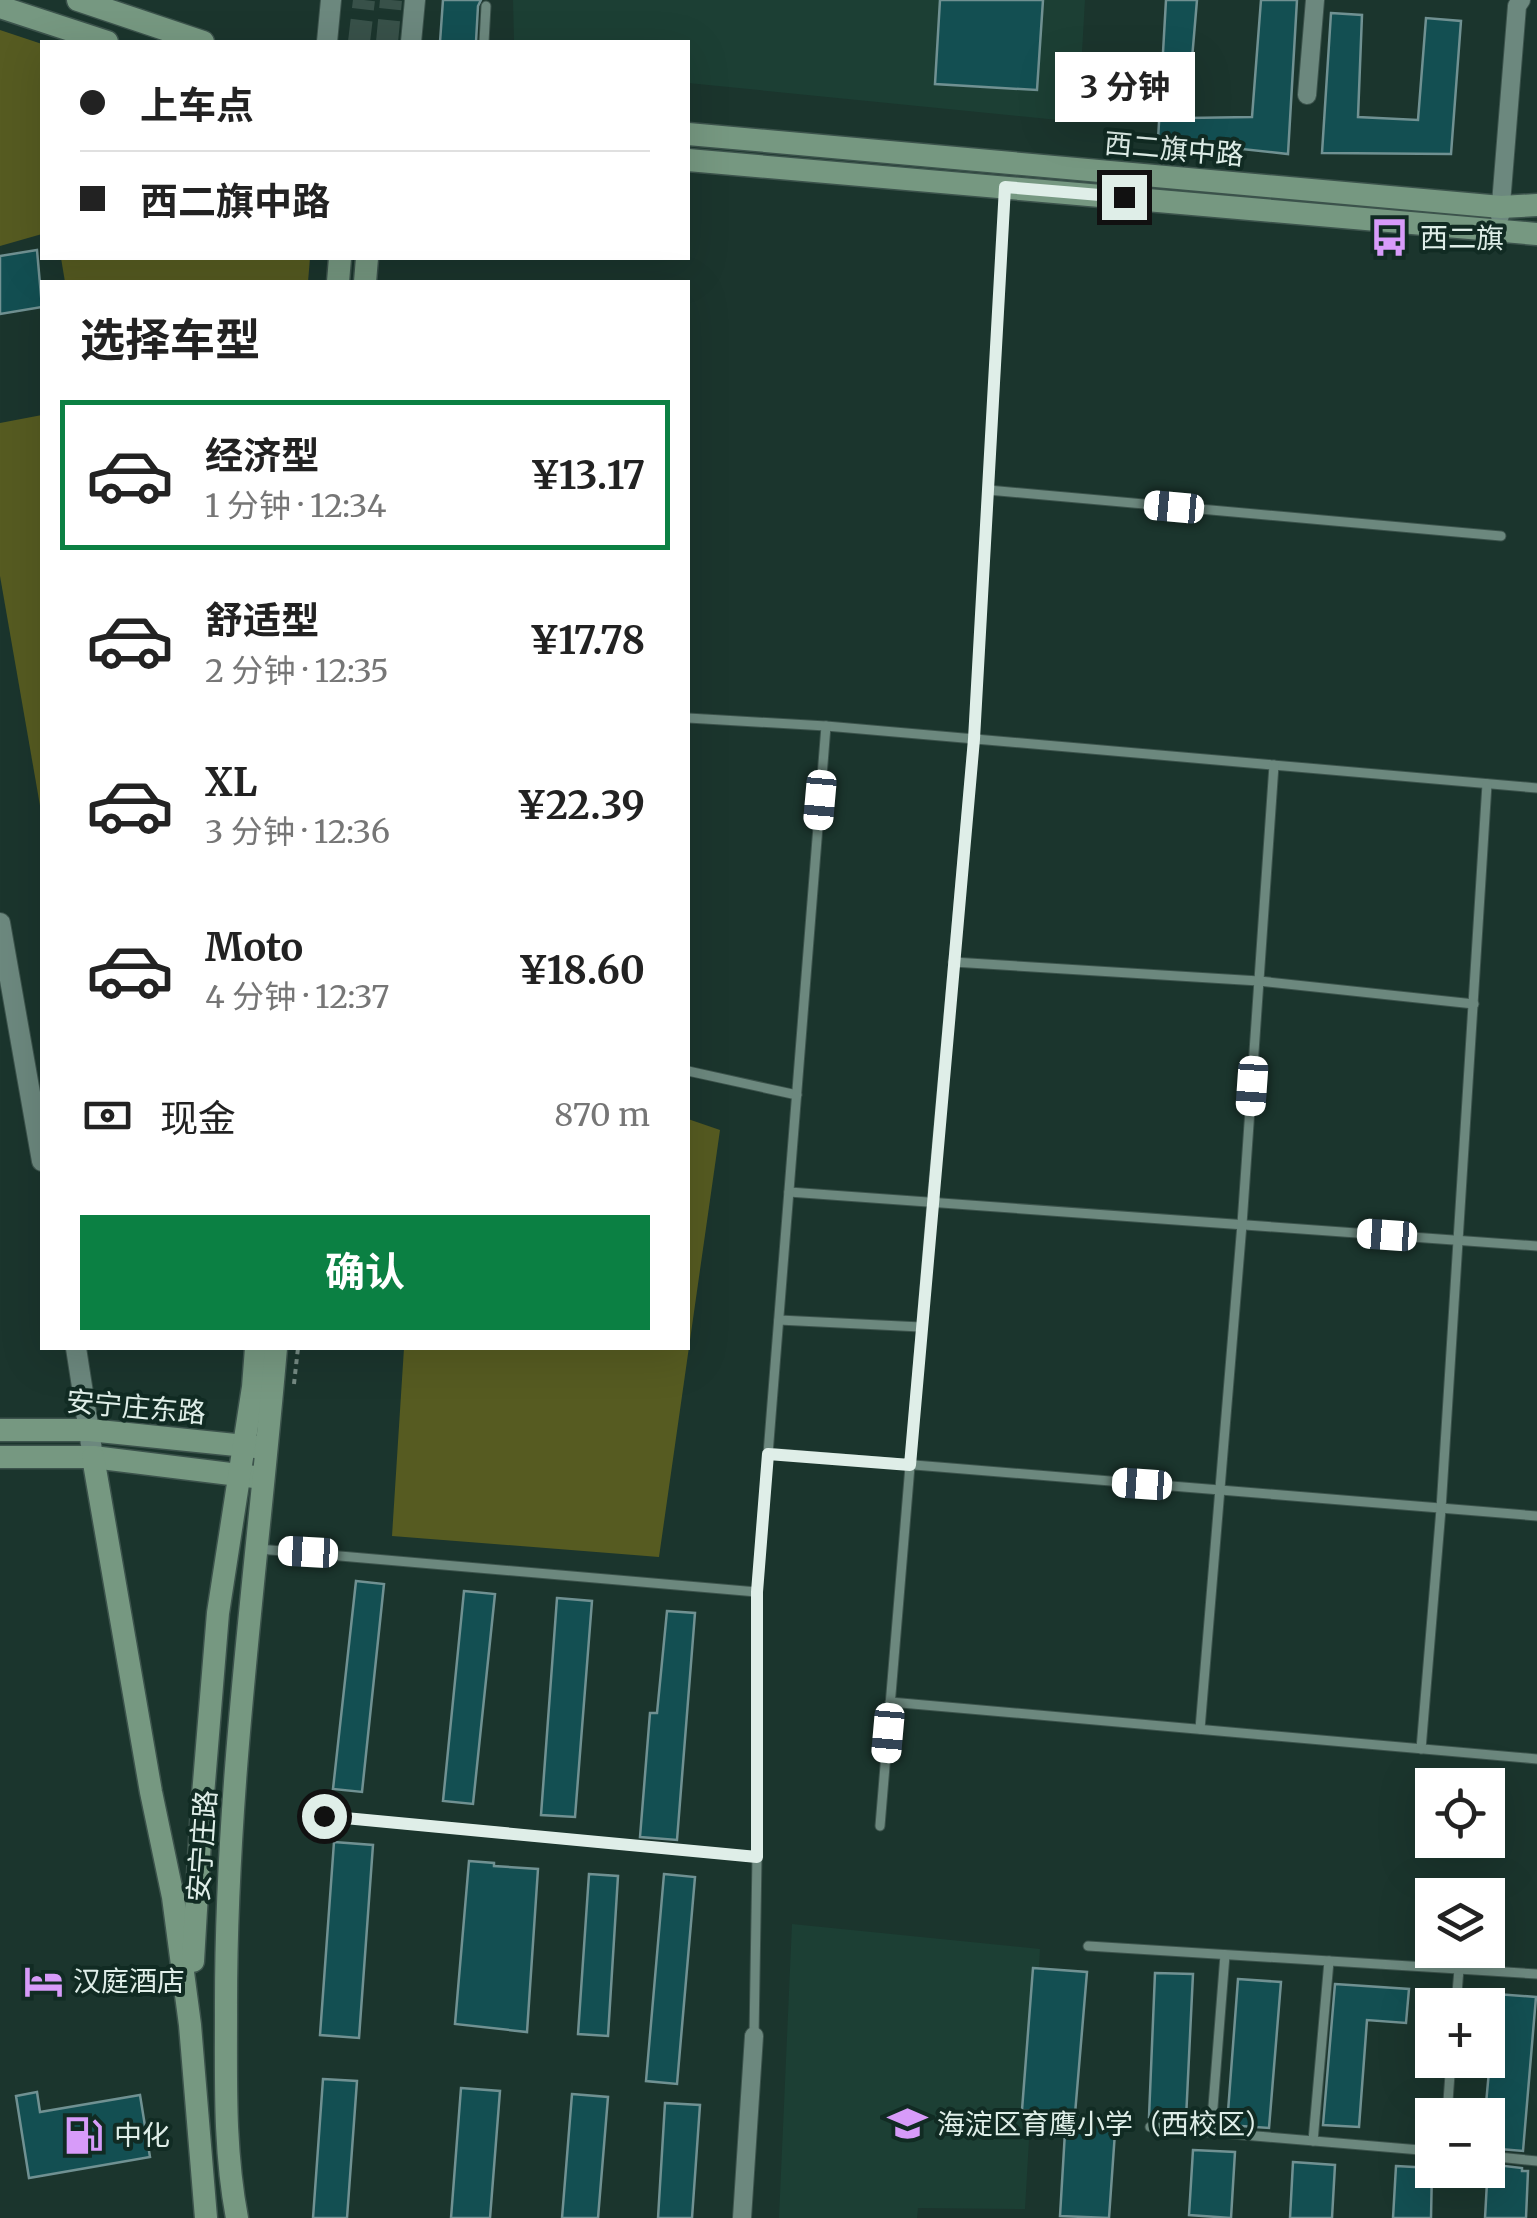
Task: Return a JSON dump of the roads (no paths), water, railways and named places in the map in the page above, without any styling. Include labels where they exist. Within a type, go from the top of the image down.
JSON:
[{"type":"main road","points":[[78,0],[197,40]]},
{"type":"main road","points":[[0,7],[101,40]]},
{"type":"main road","name":"西二旗中路","points":[[690,134],[1501,207],[1537,205]]},
{"type":"main road","name":"西二旗中路","points":[[690,160],[1537,234]]},
{"type":"main road","points":[[255,1447],[256,1350]]},
{"type":"main road","points":[[251,1477],[276,1350]]},
{"type":"main road","name":"安宁庄东路","points":[[0,1430],[89,1430],[255,1447]]},
{"type":"main road","name":"安宁庄东路","points":[[0,1457],[93,1457],[251,1477]]},
{"type":"main road","name":"安宁庄路","points":[[93,1457],[173,1897],[190,2025],[206,2218]]},
{"type":"main road","name":"安宁庄路","points":[[190,2025],[218,1613],[251,1477]]},
{"type":"main road","name":"安宁庄路","points":[[238,2218],[226,2120],[226,1920],[256,1549],[251,1477]]},
{"type":"street","points":[[327,40],[331,0]]},
{"type":"street","points":[[410,40],[415,0]]},
{"type":"street","points":[[1307,95],[1315,0]]},
{"type":"street","points":[[1498,231],[1517,6],[1521,0]]},
{"type":"street","points":[[0,923],[7,1002],[40,1152]]},
{"type":"street","points":[[76,1350],[93,1457]]},
{"type":"street","points":[[742,2218],[754,2036]]},
{"type":"lane","points":[[484,40],[486,6]]},
{"type":"lane","points":[[880,1826],[974,739],[1005,187]]},
{"type":"lane","points":[[988,490],[1501,536]]},
{"type":"lane","points":[[690,718],[826,726],[1537,788]]},
{"type":"lane","points":[[754,2036],[757,1592],[826,726]]},
{"type":"lane","points":[[1200,1729],[1242,1224],[1274,766]]},
{"type":"lane","points":[[1420,1749],[1441,1508],[1487,784]]},
{"type":"lane","points":[[954,962],[1259,982],[1474,1004]]},
{"type":"lane","points":[[690,1070],[796,1095]]},
{"type":"lane","points":[[789,1192],[1537,1246]]},
{"type":"lane","points":[[778,1320],[921,1328]]},
{"type":"lane","points":[[768,1454],[1537,1516]]},
{"type":"lane","points":[[256,1549],[757,1592]]},
{"type":"lane","points":[[890,1702],[1537,1759]]},
{"type":"lane","points":[[324,1816],[757,1857]]},
{"type":"lane","points":[[1088,1946],[1537,1974]]},
{"type":"lane","points":[[1210,2132],[1225,1954]]},
{"type":"lane","points":[[1313,2141],[1329,1961]]},
{"type":"lane","points":[[1457,1988],[1459,1969]]},
{"type":"lane","points":[[1150,2127],[1415,2150]]},
{"type":"lane","points":[[1505,2157],[1537,2160]]},
{"type":"tunnel","points":[[359,40],[364,0]]},
{"type":"tunnel","points":[[387,40],[391,0]]},
{"type":"place","name":"西二旗","points":[[1390,238]]},
{"type":"place","name":"汉庭酒店","points":[[43,1981]]},
{"type":"place","name":"海淀区育鹰小学（西校区）","points":[[907,2124]]},
{"type":"place","name":"中化","points":[[84,2135]]}]
